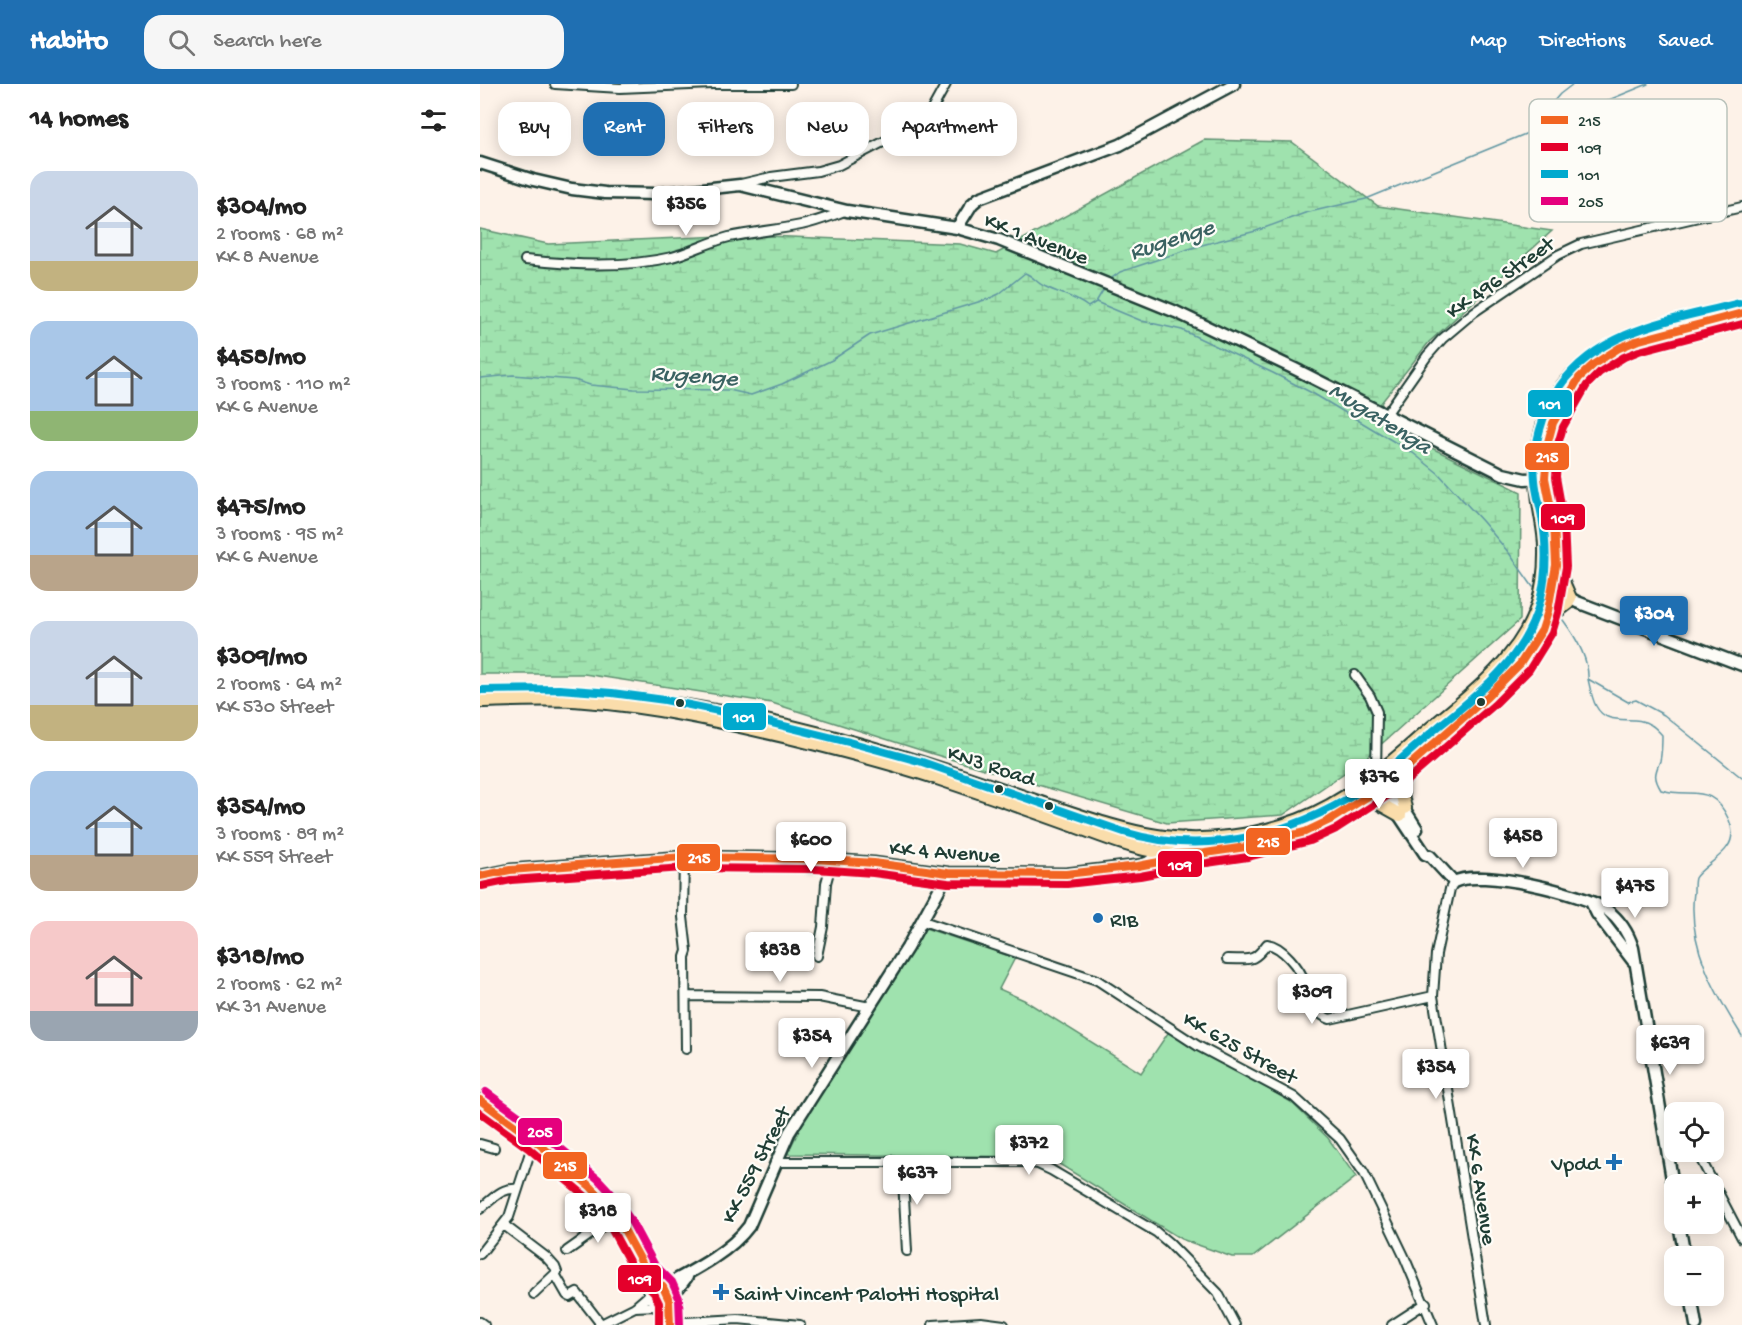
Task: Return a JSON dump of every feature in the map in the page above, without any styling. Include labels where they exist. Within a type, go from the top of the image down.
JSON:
[{"type":"highway","points":[[480,701],[585,700],[670,708],[889,762],[1118,842],[1162,852],[1205,853],[1305,832],[1385,786],[1487,697],[1520,664],[1548,618],[1572,601],[1556,565],[1554,523],[1536,457],[1546,416],[1567,381],[1592,357],[1637,332],[1742,304]]},
{"type":"highway","points":[[1542,630],[1546,594],[1541,478],[1553,423],[1567,396],[1579,378],[1594,364],[1619,348],[1636,341],[1742,313]]},
{"type":"highway","points":[[1546,594],[1556,565]]},
{"type":"highway","name":"KN3 Road","points":[[480,692],[596,694],[670,708],[753,718],[901,756],[1121,828],[1160,837],[1217,838],[1300,819],[1326,807],[1380,772],[1455,708],[1510,656],[1546,594]]},
{"type":"highway","points":[[1362,801],[1375,801],[1402,812],[1400,781],[1406,767]]},
{"type":"highway","points":[[1146,849],[1149,854],[1147,864],[1164,861],[1176,854]]},
{"type":"main road","points":[[957,228],[972,204],[979,198],[1120,145],[1234,84]]},
{"type":"main road","name":"KK 1 Avenue","points":[[480,163],[533,180],[572,189],[605,193],[656,194],[740,185],[847,211],[957,228],[999,240],[1094,281],[1176,312],[1503,474],[1513,477],[1541,478]]},
{"type":"main road","points":[[1546,594],[1572,601],[1742,665]]},
{"type":"main road","points":[[1380,772],[1385,786],[1425,854],[1430,856],[1454,882],[1463,878],[1506,880],[1554,890],[1605,909],[1622,925],[1629,935],[1637,966],[1664,1105]]},
{"type":"main road","points":[[1147,864],[1184,838]]},
{"type":"main road","name":"KK 4 Avenue","points":[[480,876],[533,867],[684,857],[874,863],[948,873],[1035,875],[1066,874],[1147,864]]},
{"type":"main road","name":"KK 559 Street","points":[[650,1294],[691,1272],[740,1239],[749,1226],[789,1133],[923,921],[948,873]]},
{"type":"main road","points":[[480,1100],[534,1140],[591,1187],[615,1217],[646,1270],[663,1287],[669,1300],[670,1322]]},
{"type":"main road","points":[[646,1270],[650,1294],[656,1306],[670,1322]]},
{"type":"main road","name":"KK 559 Street","points":[[656,1306],[669,1300],[691,1272]]},
{"type":"main road","points":[[1693,1306],[1696,1325]]},
{"type":"street","points":[[555,84],[620,88],[654,85],[792,84]]},
{"type":"street","points":[[740,185],[839,165],[910,128],[930,112],[946,84]]},
{"type":"street","name":"KK 496 Street","points":[[1727,210],[1742,207]]},
{"type":"street","points":[[525,260],[623,264],[653,260],[675,256],[728,237],[803,225],[847,211]]},
{"type":"street","name":"KK 496 Street","points":[[1385,416],[1427,356],[1442,339],[1474,312],[1558,255],[1581,244],[1677,222]]},
{"type":"street","points":[[1355,675],[1370,696],[1377,712],[1377,751],[1380,772]]},
{"type":"street","points":[[684,857],[683,917],[687,951],[685,957],[686,1049]]},
{"type":"street","points":[[817,956],[824,920],[826,883],[832,861]]},
{"type":"street","name":"KK 6 Avenue","points":[[1454,882],[1450,889],[1436,954],[1432,996],[1486,1325]]},
{"type":"street","name":"KK 625 Street","points":[[923,921],[1097,980],[1198,1046],[1294,1097],[1340,1139],[1364,1173],[1426,1303],[1433,1325]]},
{"type":"street","points":[[1227,959],[1253,959],[1267,944],[1274,945],[1298,969],[1306,984],[1306,997],[1322,1016],[1330,1019],[1432,996]]},
{"type":"street","points":[[686,996],[819,997],[870,1007]]},
{"type":"street","points":[[480,1254],[504,1225],[534,1140]]},
{"type":"street","points":[[480,1144],[494,1148]]},
{"type":"street","points":[[775,1162],[1025,1162],[1038,1164],[1156,1232],[1218,1293],[1235,1325]]},
{"type":"street","points":[[903,1162],[907,1251]]},
{"type":"street","points":[[1701,1162],[1742,1238]]},
{"type":"street","points":[[480,1209],[501,1191],[509,1188],[518,1189]]},
{"type":"street","points":[[567,1251],[615,1217]]},
{"type":"street","points":[[504,1225],[546,1257],[555,1267],[555,1274],[567,1294],[570,1297],[577,1293],[600,1325],[635,1306],[650,1294]]},
{"type":"street","points":[[534,1294],[555,1274]]},
{"type":"street","points":[[1392,1325],[1426,1303]]},
{"type":"street","points":[[635,1306],[656,1306]]},
{"type":"street","points":[[670,1322],[738,1319],[800,1325]]},
{"type":"street","points":[[480,1322],[484,1325]]},
{"type":"street","points":[[933,1325],[981,1322],[1004,1325]]},
{"type":"green space","points":[[1204,140],[1292,142],[1378,206],[1552,231],[1429,342],[1381,403],[1399,432],[1521,492],[1520,620],[1366,758],[1283,815],[1167,823],[933,754],[772,703],[584,674],[480,674],[480,229],[548,244],[744,235],[960,244],[996,254]]},
{"type":"green space","points":[[925,928],[1015,958],[999,989],[1024,1000],[1141,1073],[1170,1030],[1291,1102],[1328,1138],[1356,1177],[1253,1257],[1232,1257],[1181,1239],[1048,1157],[787,1154],[813,1103]]},
{"type":"waterway","points":[[1556,99],[1573,84]]},
{"type":"waterway","name":"Rugenge","points":[[1611,99],[1648,84]]},
{"type":"waterway","name":"Rugenge","points":[[1109,280],[1120,272],[1198,246],[1256,231],[1305,213],[1366,199],[1529,133]]},
{"type":"waterway","name":"Rugenge","points":[[480,378],[513,375],[574,380],[590,385],[634,389],[729,390],[751,395],[782,384],[832,360],[870,335],[988,299],[999,294],[1025,273],[1042,285],[1088,307],[1096,302],[1105,287]]},
{"type":"waterway","name":"Mugatenga","points":[[1096,302],[1142,321],[1182,330],[1273,373],[1314,394],[1413,453],[1438,473],[1483,522],[1533,587]]},
{"type":"waterway","points":[[1563,620],[1584,656],[1588,679],[1628,702],[1636,700],[1664,715],[1742,778]]},
{"type":"waterway","points":[[1588,679],[1593,700],[1601,713],[1614,719],[1644,722],[1654,727],[1662,735],[1661,758],[1656,775],[1661,790],[1708,796],[1715,800],[1729,820],[1732,833],[1730,843],[1695,878],[1693,912],[1699,950],[1705,968],[1742,1036]]},
{"type":"transit line","name":"101","points":[[480,690],[559,689],[612,693],[665,700],[743,716],[922,762],[1124,832],[1156,839],[1189,842],[1221,841],[1254,836],[1285,827],[1316,815],[1373,782],[1485,687],[1500,672],[1524,639],[1534,621],[1545,570],[1544,528],[1534,468],[1537,443],[1548,407],[1560,386],[1577,366],[1596,351],[1641,329],[1739,303]]},
{"type":"transit line","name":"215","points":[[480,876],[510,870],[684,857],[815,859],[874,863],[948,873],[1066,874],[1138,866],[1164,861],[1176,854],[1205,853],[1246,847],[1305,832],[1330,820],[1389,783],[1487,697],[1520,664],[1542,630],[1548,611],[1556,565],[1554,523],[1545,478],[1548,442],[1553,423],[1579,378],[1594,364],[1619,348],[1636,341],[1742,313]]},
{"type":"transit line","name":"109","points":[[482,886],[511,880],[684,868],[815,869],[873,873],[948,883],[1067,884],[1140,876],[1167,871],[1179,864],[1207,863],[1248,857],[1310,841],[1336,829],[1395,791],[1494,705],[1529,670],[1552,633],[1566,567],[1564,522],[1556,477],[1558,444],[1563,427],[1587,385],[1600,372],[1624,357],[1639,351],[1742,324]]},
{"type":"transit line","name":"205","points":[[486,1092],[541,1132],[598,1179],[611,1193],[630,1219],[654,1264],[672,1282],[679,1298],[680,1325]]},
{"type":"transit line","name":"215","points":[[480,1100],[534,1140],[591,1187],[603,1200],[621,1224],[646,1270],[663,1287],[669,1300],[670,1325]]},
{"type":"transit line","name":"109","points":[[480,1113],[528,1148],[595,1207],[612,1230],[637,1276],[654,1293],[659,1303],[659,1325]]},
{"type":"place","name":"RIB","points":[[1098,918]]},
{"type":"place","name":"Vpdd","points":[[1614,1162]]},
{"type":"place","name":"Saint Vincent Palotti Hospital","points":[[721,1292]]}]
